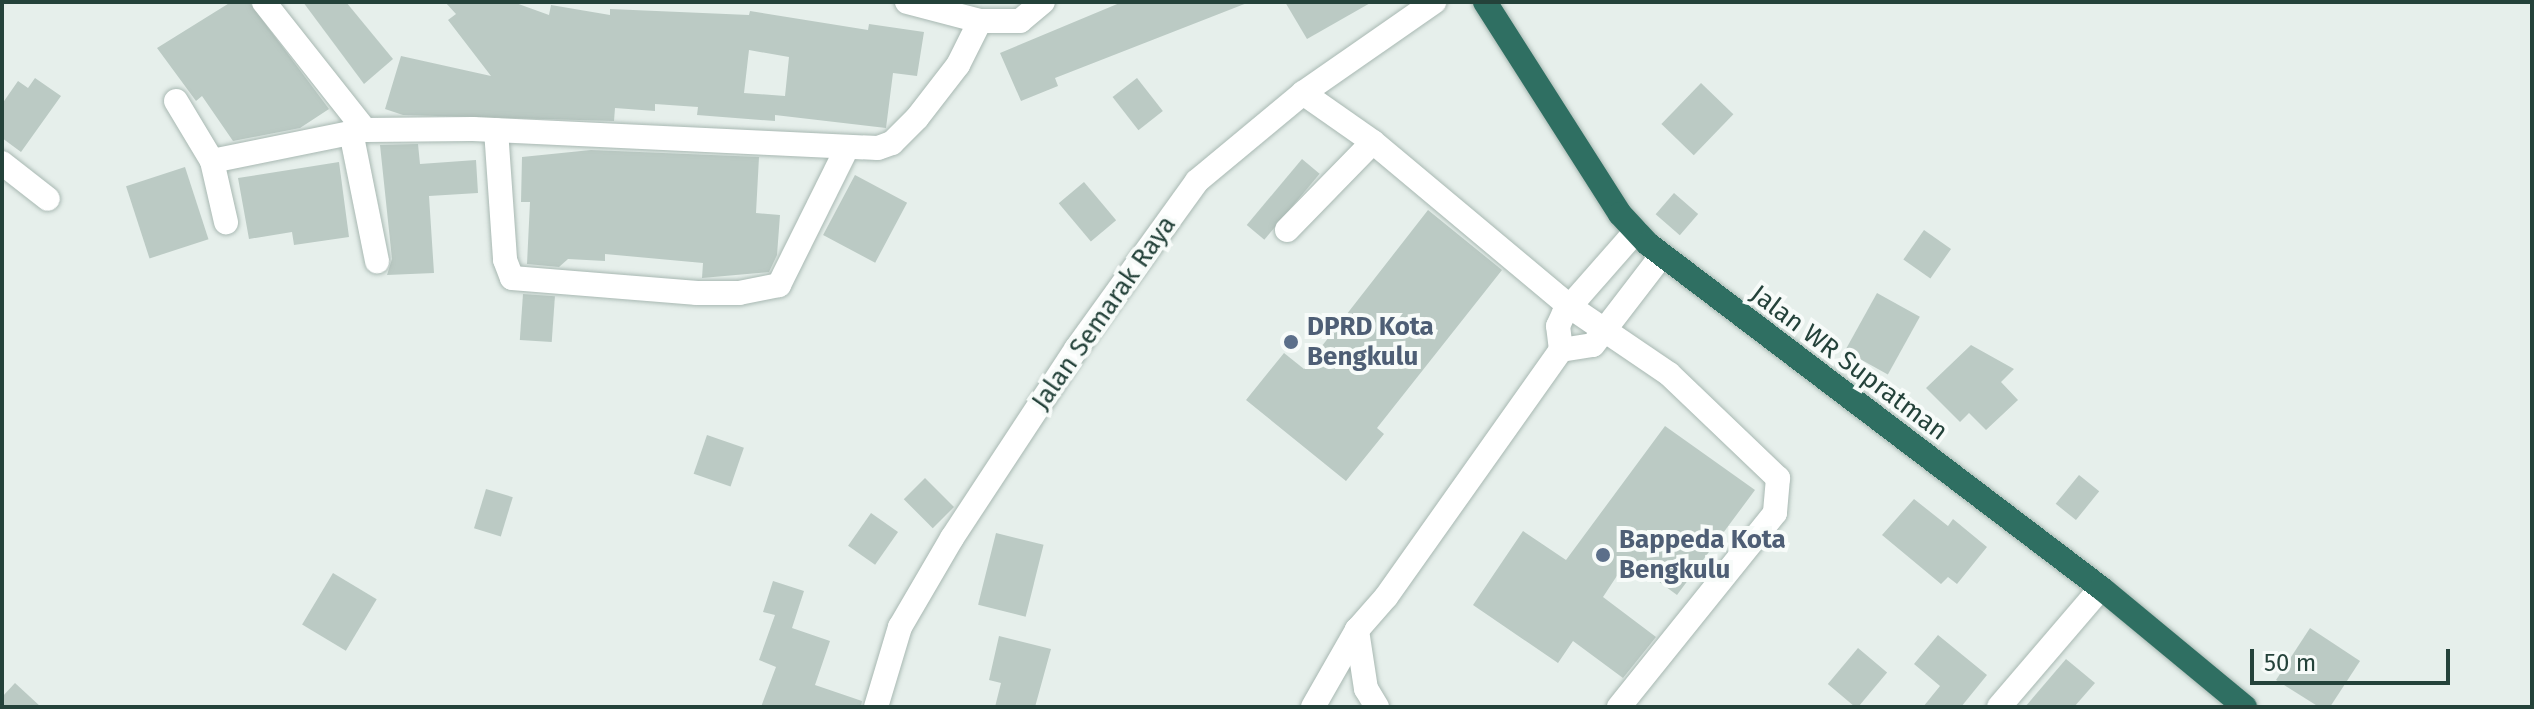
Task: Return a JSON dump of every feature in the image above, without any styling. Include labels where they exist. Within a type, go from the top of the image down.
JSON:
[{"type":"highway","name":"Jalan WR Supratman","points":[[1485,2],[1636,231],[1662,255],[2101,588],[2245,707]]},
{"type":"street","points":[[264,2],[358,131],[377,261]]},
{"type":"street","points":[[907,2],[980,21],[1020,21],[1043,2]]},
{"type":"street","name":"Jalan Semarak Raya","points":[[876,707],[912,603],[1076,349],[1197,181],[1303,93],[1434,2]]},
{"type":"street","points":[[212,161],[358,131],[496,130],[846,150],[892,143],[958,65],[980,21]]},
{"type":"street","points":[[1303,93],[1373,142],[1569,306],[1669,374],[1778,478],[1780,493],[1775,513],[1619,707]]},
{"type":"street","points":[[176,101],[212,161],[226,222]]},
{"type":"street","points":[[496,130],[505,260],[512,278],[697,293],[753,292],[779,285],[846,150]]},
{"type":"street","points":[[1287,230],[1373,142]]},
{"type":"street","points":[[2,163],[48,199]]},
{"type":"street","points":[[1313,707],[1357,630],[1386,597],[1561,350],[1558,326],[1569,306],[1636,231]]},
{"type":"street","points":[[1561,350],[1587,350],[1605,332],[1662,255]]},
{"type":"street","points":[[1999,707],[2101,588]]},
{"type":"street","points":[[1357,630],[1366,689],[1377,707]]},
{"type":"building","points":[[231,2],[249,2],[329,109],[300,128],[233,141],[202,96],[196,101],[157,48]]},
{"type":"building","points":[[303,2],[346,2],[393,59],[364,84]]},
{"type":"building","points":[[445,2],[513,2],[549,15],[551,5],[610,15],[610,9],[749,15],[750,11],[868,30],[869,24],[924,32],[917,76],[893,73],[886,128],[775,115],[775,121],[697,115],[698,107],[655,104],[655,111],[615,108],[614,121],[403,115],[385,109],[401,56],[491,76],[448,20],[456,14]],"holes":[[[749,50],[789,57],[785,96],[744,93]]]},
{"type":"building","points":[[1122,2],[1247,3],[1055,78],[1058,86],[1021,101],[1000,53]]},
{"type":"building","points":[[1285,2],[1372,2],[1307,39]]},
{"type":"building","points":[[35,78],[61,96],[21,152],[2,138],[2,104],[18,81],[28,88]]},
{"type":"building","points":[[1137,78],[1163,111],[1138,130],[1113,97]]},
{"type":"building","points":[[1701,83],[1733,114],[1694,155],[1661,124]]},
{"type":"building","points":[[418,144],[420,164],[476,160],[478,193],[429,196],[434,273],[387,275],[392,259],[380,145]]},
{"type":"building","points":[[591,150],[759,157],[756,213],[780,215],[777,255],[769,272],[702,278],[703,263],[605,254],[605,261],[568,259],[559,267],[527,264],[530,202],[521,202],[522,157]]},
{"type":"building","points":[[1302,159],[1320,174],[1264,240],[1247,225]]},
{"type":"building","points":[[339,162],[349,237],[294,245],[292,232],[249,239],[238,178]]},
{"type":"building","points":[[185,167],[208,239],[150,258],[126,186]]},
{"type":"building","points":[[855,175],[907,203],[875,263],[823,235]]},
{"type":"building","points":[[1084,182],[1116,220],[1091,242],[1059,203]]},
{"type":"building","points":[[1674,193],[1698,214],[1680,235],[1656,214]]},
{"type":"building","points":[[1428,210],[1502,270],[1377,428],[1384,434],[1346,481],[1246,400],[1284,353],[1304,369]]},
{"type":"building","points":[[1924,230],[1951,249],[1930,278],[1903,259]]},
{"type":"building","points":[[1877,293],[1920,317],[1888,374],[1845,351]]},
{"type":"building","points":[[523,294],[555,296],[552,342],[520,340]]},
{"type":"building","points":[[1971,345],[2014,369],[2001,382],[2018,400],[1986,430],[1969,413],[1960,422],[1926,388]]},
{"type":"building","points":[[1665,426],[1755,490],[1677,595],[1628,559],[1603,597],[1656,637],[1623,678],[1573,641],[1558,663],[1473,605],[1523,531],[1566,560]]},
{"type":"building","points":[[707,435],[744,448],[731,486],[694,474]]},
{"type":"building","points":[[2079,475],[2099,491],[2076,520],[2056,504]]},
{"type":"building","points":[[925,478],[954,507],[933,528],[904,499]]},
{"type":"building","points":[[486,489],[513,497],[501,536],[474,528]]},
{"type":"building","points":[[1914,499],[1948,526],[1953,519],[1987,547],[1957,584],[1948,577],[1941,584],[1882,535]]},
{"type":"building","points":[[871,513],[898,532],[875,565],[848,546]]},
{"type":"building","points":[[996,533],[1044,545],[1026,617],[978,605]]},
{"type":"building","points":[[333,573],[377,599],[346,651],[302,624]]},
{"type":"building","points":[[773,581],[804,591],[792,628],[830,641],[815,685],[862,701],[861,707],[761,707],[776,667],[759,660],[775,615],[763,612]]},
{"type":"building","points":[[2310,628],[2360,661],[2330,707],[2319,707],[2276,680]]},
{"type":"building","points":[[1938,635],[1987,675],[1961,707],[1923,707],[1940,686],[1914,664]]},
{"type":"building","points":[[999,636],[1051,649],[1035,707],[995,707],[1001,683],[989,680]]},
{"type":"building","points":[[1858,648],[1887,672],[1858,707],[1828,684]]},
{"type":"building","points":[[2066,659],[2095,683],[2074,707],[2025,707]]},
{"type":"building","points":[[15,683],[41,707],[2,707],[2,697]]},
{"type":"place","name":"DPRD Kota Bengkulu","points":[[1291,342]]},
{"type":"place","name":"Bappeda Kota Bengkulu","points":[[1603,555]]}]
